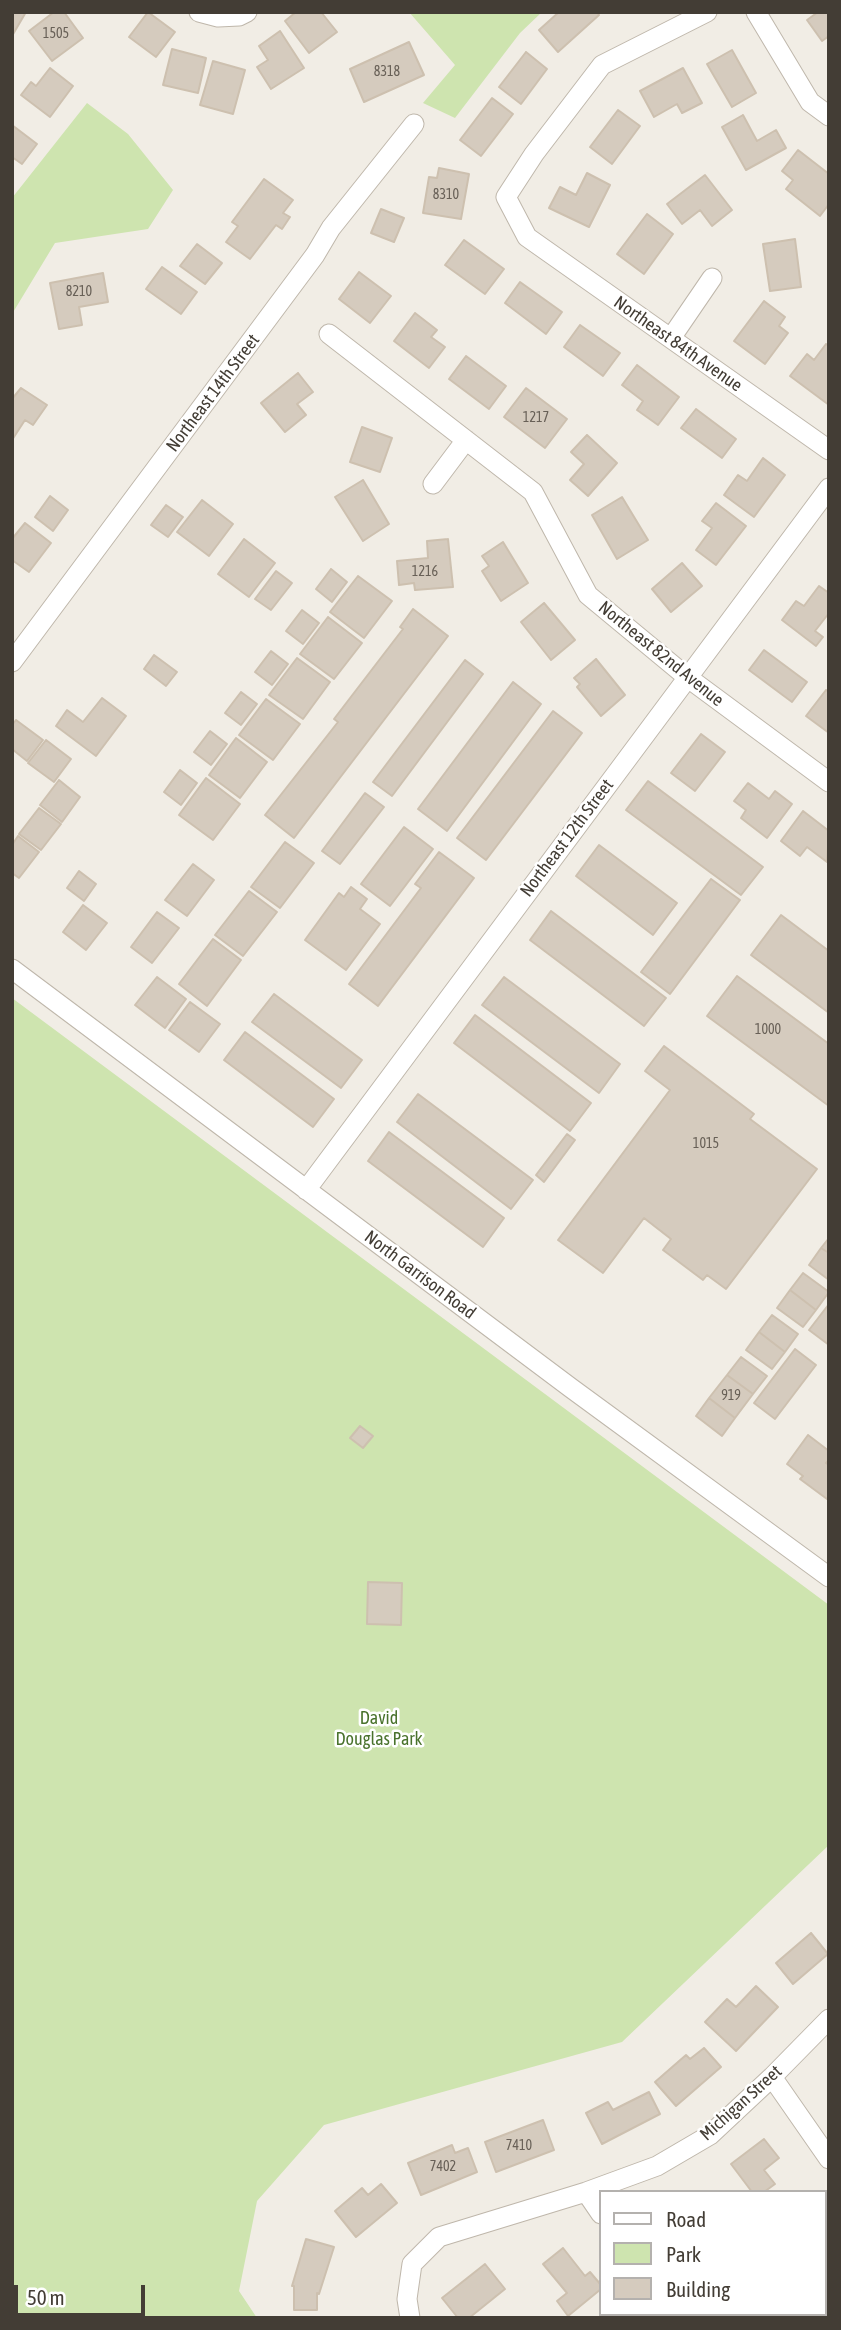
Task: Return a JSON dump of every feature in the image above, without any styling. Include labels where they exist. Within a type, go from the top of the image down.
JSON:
[{"type":"street","points":[[200,12],[218,17],[239,16],[247,12]]},
{"type":"street","name":"Northeast 84th Avenue","points":[[707,12],[602,65],[534,154],[506,197],[527,237],[829,450]]},
{"type":"street","points":[[756,12],[810,102],[829,116]]},
{"type":"street","name":"Northeast 14th Street","points":[[12,662],[315,255],[331,228],[414,124]]},
{"type":"street","points":[[671,338],[712,278]]},
{"type":"street","name":"Northeast 82nd Avenue","points":[[329,334],[533,492],[588,595],[687,677],[829,782]]},
{"type":"street","points":[[433,484],[466,440]]},
{"type":"street","name":"Northeast 12th Street","points":[[306,1190],[829,488]]},
{"type":"street","name":"North Garrison Road","points":[[12,970],[829,1577]]},
{"type":"street","name":"Michigan Street","points":[[410,2318],[407,2299],[412,2264],[439,2237],[586,2192],[657,2166],[710,2135],[829,2020]]},
{"type":"street","points":[[772,2077],[829,2160]]},
{"type":"street","points":[[586,2192],[600,2213]]},
{"type":"green space","points":[[409,12],[542,12],[520,33],[455,118],[423,103],[455,65]]},
{"type":"green space","points":[[87,103],[128,134],[173,190],[148,229],[55,243],[12,314],[12,198]]},
{"type":"green space","name":"David Douglas Park","points":[[12,998],[829,1605],[829,1845],[622,2042],[324,2125],[257,2201],[239,2291],[257,2318],[12,2318]]},
{"type":"building","points":[[12,12],[26,12],[12,36]]},
{"type":"building","points":[[54,12],[64,12],[83,38],[52,61],[29,31]]},
{"type":"building","points":[[148,12],[175,32],[156,57],[129,37]]},
{"type":"building","points":[[296,12],[321,12],[337,32],[309,53],[285,21]]},
{"type":"building","points":[[559,12],[597,12],[599,15],[558,52],[539,30]]},
{"type":"building","points":[[818,12],[829,12],[829,36],[822,41],[807,20]]},
{"type":"building","points":[[280,31],[304,68],[271,89],[257,67],[268,60],[259,46]]},
{"type":"building","points":[[409,42],[424,75],[364,102],[350,69]]},
{"type":"building","points":[[172,49],[206,58],[198,93],[163,85]]},
{"type":"building","points":[[732,50],[756,93],[732,107],[707,64]]},
{"type":"building","points":[[526,52],[547,69],[521,104],[499,87]]},
{"type":"building","points":[[213,61],[245,70],[233,114],[200,105]]},
{"type":"building","points":[[50,68],[73,86],[50,117],[21,95],[31,82],[36,86]]},
{"type":"building","points":[[683,68],[702,103],[682,113],[677,104],[654,117],[640,91]]},
{"type":"building","points":[[492,98],[513,114],[481,156],[460,140]]},
{"type":"building","points":[[618,110],[640,126],[612,164],[590,147]]},
{"type":"building","points":[[743,115],[757,141],[776,130],[786,148],[746,170],[722,127]]},
{"type":"building","points":[[12,125],[37,144],[22,164],[12,157]]},
{"type":"building","points":[[798,150],[829,174],[829,204],[820,216],[786,189],[793,180],[782,171]]},
{"type":"building","points":[[439,168],[469,174],[461,219],[423,213],[429,177],[437,178]]},
{"type":"building","points":[[587,173],[610,185],[589,227],[549,208],[560,187],[576,195]]},
{"type":"building","points":[[705,175],[732,210],[712,226],[700,210],[682,224],[667,204]]},
{"type":"building","points":[[264,179],[293,200],[283,213],[290,217],[282,229],[276,225],[250,259],[226,242],[238,226],[232,222]]},
{"type":"building","points":[[381,209],[404,218],[394,242],[371,233]]},
{"type":"building","points":[[647,214],[673,234],[644,274],[617,254]]},
{"type":"building","points":[[795,239],[801,287],[770,291],[763,244]]},
{"type":"building","points":[[464,240],[504,269],[485,294],[445,265]]},
{"type":"building","points":[[197,244],[222,263],[205,284],[180,266]]},
{"type":"building","points":[[162,267],[197,292],[181,314],[146,289]]},
{"type":"building","points":[[359,272],[391,296],[370,323],[339,299]]},
{"type":"building","points":[[103,273],[108,302],[79,307],[82,325],[59,329],[50,283]]},
{"type":"building","points":[[520,282],[562,312],[546,334],[505,303]]},
{"type":"building","points":[[764,301],[785,317],[779,326],[788,333],[765,364],[734,341]]},
{"type":"building","points":[[415,313],[437,330],[431,337],[445,347],[429,368],[394,341]]},
{"type":"building","points":[[580,325],[620,353],[603,376],[564,347]]},
{"type":"building","points":[[826,344],[829,346],[829,405],[790,376],[807,354],[814,360]]},
{"type":"building","points":[[466,356],[506,386],[489,409],[449,379]]},
{"type":"building","points":[[637,365],[679,397],[658,425],[637,410],[643,401],[622,385]]},
{"type":"building","points":[[298,373],[313,392],[297,404],[306,415],[285,432],[261,403]]},
{"type":"building","points":[[21,388],[47,405],[33,425],[25,420],[12,440],[12,399]]},
{"type":"building","points":[[526,388],[567,419],[545,448],[504,417]]},
{"type":"building","points":[[696,409],[736,439],[722,458],[681,428]]},
{"type":"building","points":[[362,427],[392,438],[380,472],[350,462]]},
{"type":"building","points":[[587,435],[617,463],[588,496],[570,480],[584,464],[571,452]]},
{"type":"building","points":[[763,458],[785,475],[754,517],[724,495],[738,475],[747,481]]},
{"type":"building","points":[[363,480],[389,524],[363,541],[335,497]]},
{"type":"building","points":[[50,496],[68,510],[53,531],[35,517]]},
{"type":"building","points":[[622,497],[648,540],[617,559],[592,515]]},
{"type":"building","points":[[202,500],[233,524],[209,556],[177,532]]},
{"type":"building","points":[[716,503],[746,526],[716,565],[696,550],[712,528],[702,521]]},
{"type":"building","points":[[166,505],[183,517],[168,537],[151,525]]},
{"type":"building","points":[[25,523],[51,543],[29,572],[12,560],[12,539]]},
{"type":"building","points":[[244,539],[275,563],[249,597],[218,574]]},
{"type":"building","points":[[448,539],[453,587],[415,590],[414,583],[399,585],[397,561],[428,558],[427,541]]},
{"type":"building","points":[[503,542],[528,583],[501,601],[482,571],[489,566],[482,556]]},
{"type":"building","points":[[682,563],[702,586],[671,612],[652,589]]},
{"type":"building","points":[[331,569],[347,582],[332,602],[316,589]]},
{"type":"building","points":[[276,571],[292,583],[271,610],[255,599]]},
{"type":"building","points":[[358,576],[392,601],[364,638],[330,612]]},
{"type":"building","points":[[819,586],[829,593],[829,613],[815,631],[823,637],[816,646],[782,620],[796,601],[804,606]]},
{"type":"building","points":[[544,603],[575,640],[551,660],[521,622]]},
{"type":"building","points":[[413,609],[448,636],[294,838],[265,815],[338,722],[334,719],[403,629],[400,627]]},
{"type":"building","points":[[302,610],[319,623],[303,644],[286,631]]},
{"type":"building","points":[[328,617],[362,643],[334,679],[300,654]]},
{"type":"building","points":[[764,650],[807,682],[792,702],[749,670]]},
{"type":"building","points":[[271,651],[288,664],[272,685],[255,672]]},
{"type":"building","points":[[154,655],[177,672],[166,686],[144,669]]},
{"type":"building","points":[[297,658],[330,682],[303,719],[269,695]]},
{"type":"building","points":[[596,659],[625,695],[601,716],[577,687],[580,684],[574,678]]},
{"type":"building","points":[[465,660],[483,674],[392,796],[373,782]]},
{"type":"building","points":[[513,682],[541,704],[447,831],[418,809]]},
{"type":"building","points":[[826,690],[829,692],[829,733],[806,716]]},
{"type":"building","points":[[241,692],[257,704],[241,725],[225,713]]},
{"type":"building","points":[[102,698],[126,716],[96,756],[56,726],[67,710],[83,722]]},
{"type":"building","points":[[266,699],[300,724],[273,760],[239,735]]},
{"type":"building","points":[[553,711],[582,733],[486,860],[457,838]]},
{"type":"building","points":[[16,720],[43,740],[27,761],[12,749],[12,725]]},
{"type":"building","points":[[210,731],[227,744],[211,765],[194,752]]},
{"type":"building","points":[[701,734],[725,752],[695,791],[671,773]]},
{"type":"building","points":[[236,738],[267,762],[240,798],[209,775]]},
{"type":"building","points":[[46,740],[71,759],[54,782],[28,763]]},
{"type":"building","points":[[180,770],[197,783],[181,805],[164,792]]},
{"type":"building","points":[[206,778],[240,804],[213,840],[179,815]]},
{"type":"building","points":[[59,780],[80,797],[62,822],[40,805]]},
{"type":"building","points":[[648,781],[763,867],[741,895],[626,810]]},
{"type":"building","points":[[748,783],[769,799],[775,791],[792,804],[767,838],[741,818],[746,810],[734,801]]},
{"type":"building","points":[[365,793],[384,807],[340,864],[322,851]]},
{"type":"building","points":[[39,808],[61,824],[41,850],[19,834]]},
{"type":"building","points":[[803,811],[829,831],[827,862],[807,847],[800,856],[781,841]]},
{"type":"building","points":[[404,827],[433,849],[390,906],[361,884]]},
{"type":"building","points":[[18,836],[39,852],[19,878],[12,873],[12,845]]},
{"type":"building","points":[[285,842],[314,863],[280,908],[251,887]]},
{"type":"building","points":[[599,845],[677,903],[653,935],[576,876]]},
{"type":"building","points":[[439,852],[474,878],[378,1006],[349,984],[421,888],[415,884]]},
{"type":"building","points":[[193,864],[214,880],[187,916],[165,900]]},
{"type":"building","points":[[79,871],[96,884],[84,901],[67,888]]},
{"type":"building","points":[[711,879],[740,900],[670,994],[641,972]]},
{"type":"building","points":[[351,887],[367,899],[360,909],[380,924],[346,970],[305,940],[339,893],[344,897]]},
{"type":"building","points":[[249,891],[277,912],[243,956],[215,935]]},
{"type":"building","points":[[83,905],[107,923],[86,950],[63,932]]},
{"type":"building","points":[[551,911],[666,998],[644,1026],[530,940]]},
{"type":"building","points":[[157,912],[179,928],[152,963],[131,947]]},
{"type":"building","points":[[781,915],[829,951],[829,1013],[751,955]]},
{"type":"building","points":[[213,939],[241,960],[207,1006],[179,984]]},
{"type":"building","points":[[737,976],[829,1044],[829,1106],[707,1016]]},
{"type":"building","points":[[157,977],[186,999],[165,1028],[135,1005]]},
{"type":"building","points":[[504,977],[620,1064],[599,1093],[482,1005]]},
{"type":"building","points":[[274,994],[362,1060],[341,1088],[252,1022]]},
{"type":"building","points":[[190,1002],[220,1024],[199,1052],[169,1030]]},
{"type":"building","points":[[475,1015],[591,1103],[570,1131],[454,1043]]},
{"type":"building","points":[[245,1032],[334,1099],[313,1127],[224,1060]]},
{"type":"building","points":[[664,1046],[754,1114],[750,1119],[817,1169],[726,1289],[707,1275],[703,1280],[663,1250],[671,1239],[644,1218],[603,1273],[558,1240],[670,1090],[645,1071]]},
{"type":"building","points":[[418,1094],[533,1180],[511,1209],[397,1122]]},
{"type":"building","points":[[389,1132],[504,1218],[483,1247],[368,1161]]},
{"type":"building","points":[[567,1134],[575,1140],[544,1182],[536,1175]]},
{"type":"building","points":[[829,1238],[829,1253],[821,1248]]},
{"type":"building","points":[[821,1248],[829,1253],[829,1280],[809,1265]]},
{"type":"building","points":[[803,1273],[829,1292],[816,1310],[790,1290]]},
{"type":"building","points":[[790,1290],[816,1310],[803,1327],[777,1308]]},
{"type":"building","points":[[829,1304],[829,1345],[809,1330]]},
{"type":"building","points":[[772,1315],[798,1334],[785,1352],[759,1332]]},
{"type":"building","points":[[759,1332],[785,1352],[772,1369],[746,1350]]},
{"type":"building","points":[[795,1349],[816,1365],[775,1419],[754,1403]]},
{"type":"building","points":[[741,1357],[767,1376],[753,1394],[727,1375]]},
{"type":"building","points":[[727,1375],[753,1394],[735,1418],[709,1398]]},
{"type":"building","points":[[709,1398],[735,1418],[722,1436],[696,1416]]},
{"type":"building","points":[[360,1426],[373,1436],[363,1448],[350,1438]]},
{"type":"building","points":[[808,1435],[829,1451],[829,1460],[826,1463],[829,1465],[827,1499],[800,1479],[803,1476],[787,1464]]},
{"type":"building","points":[[368,1582],[402,1583],[401,1625],[367,1624]]},
{"type":"building","points":[[811,1933],[828,1954],[793,1984],[776,1963]]},
{"type":"building","points":[[756,1986],[778,2007],[736,2051],[705,2022],[727,1999],[736,2007]]},
{"type":"building","points":[[704,2048],[721,2067],[676,2106],[655,2082],[686,2055],[690,2059]]},
{"type":"building","points":[[649,2092],[660,2114],[602,2144],[586,2113],[608,2102],[613,2110]]},
{"type":"building","points":[[543,2120],[554,2150],[496,2172],[485,2142]]},
{"type":"building","points":[[764,2139],[779,2158],[764,2170],[775,2184],[767,2190],[750,2190],[731,2164]]},
{"type":"building","points":[[452,2145],[455,2153],[468,2148],[477,2172],[421,2195],[408,2163]]},
{"type":"building","points":[[381,2184],[397,2203],[356,2237],[335,2211],[362,2188],[368,2195]]},
{"type":"building","points":[[827,2224],[829,2227],[827,2250]]},
{"type":"building","points":[[306,2239],[334,2247],[319,2294],[317,2293],[317,2310],[294,2310],[292,2286]]},
{"type":"building","points":[[563,2248],[585,2276],[590,2272],[600,2284],[600,2290],[568,2316],[557,2301],[567,2293],[543,2264]]},
{"type":"building","points":[[485,2264],[505,2289],[469,2318],[458,2318],[442,2298]]}]
